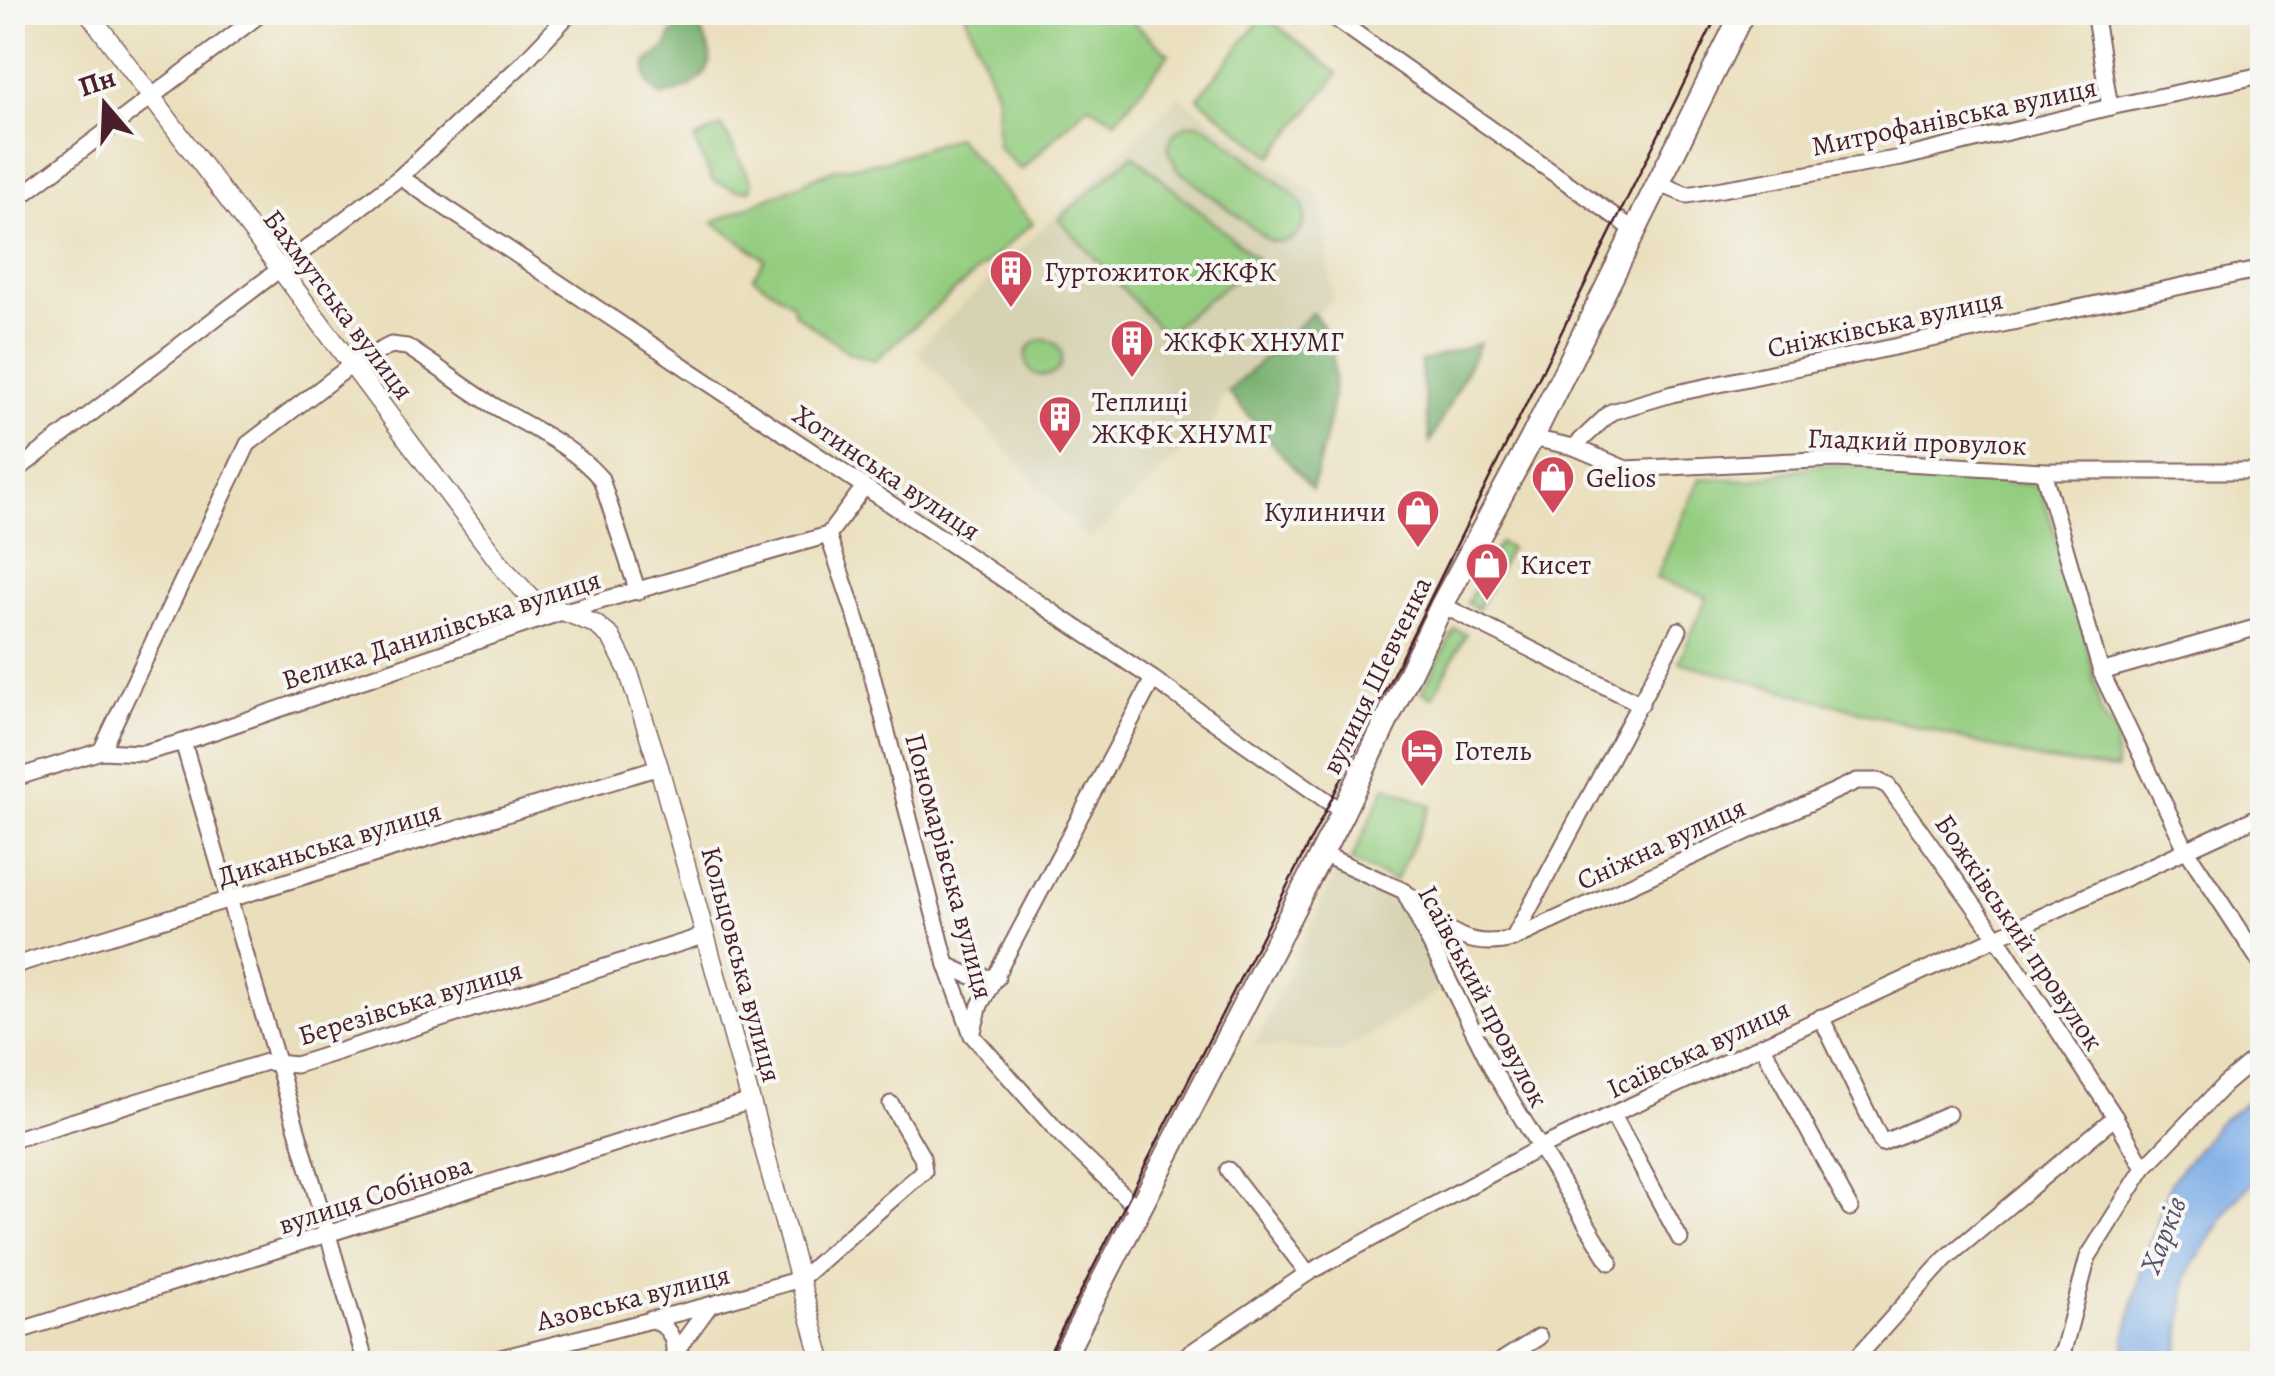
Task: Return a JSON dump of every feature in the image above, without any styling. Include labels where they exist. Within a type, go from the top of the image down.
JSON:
[{"type":"main road","name":"вулиця Шевченка","points":[[1060,1364],[1342,812],[1442,605],[1532,438],[1743,12]]},
{"type":"street","name":"Бахмутська вулиця","points":[[88,12],[514,581],[532,599],[562,612]]},
{"type":"street","points":[[12,203],[263,12]]},
{"type":"street","points":[[12,474],[400,177],[521,65],[571,12]]},
{"type":"street","points":[[1326,12],[1634,230]]},
{"type":"street","points":[[2094,12],[2110,108]]},
{"type":"street","name":"Митрофанівська вулиця","points":[[1658,184],[1686,196],[1900,158],[2262,75]]},
{"type":"street","name":"Хотинська вулиця","points":[[400,177],[1153,679],[1342,812]]},
{"type":"street","name":"Сніжківська вулиця","points":[[1574,447],[1611,412],[1672,394],[2262,270]]},
{"type":"street","points":[[101,750],[248,444],[350,366],[392,345],[407,347],[488,402],[540,429],[588,464],[600,479],[638,592]]},
{"type":"street","points":[[1532,438],[1574,447]]},
{"type":"street","name":"Гладкий провулок","points":[[1574,447],[1626,469],[1837,460],[2043,471],[2262,471]]},
{"type":"street","points":[[2043,471],[2101,672],[2186,849],[2262,964]]},
{"type":"street","points":[[828,535],[864,487]]},
{"type":"street","name":"Велика Данилівська вулиця","points":[[12,779],[101,750],[143,753],[183,742],[562,612],[828,535]]},
{"type":"street","name":"Пономарівська вулиця","points":[[828,535],[861,632],[946,966],[972,1035],[1060,1133],[1140,1211]]},
{"type":"street","points":[[1442,605],[1641,704]]},
{"type":"street","name":"Кольцовська вулиця","points":[[562,612],[596,624],[618,646],[659,767],[823,1364]]},
{"type":"street","points":[[2101,672],[2262,626]]},
{"type":"street","points":[[1513,939],[1679,630]]},
{"type":"street","points":[[972,1035],[980,1005],[1153,679]]},
{"type":"street","points":[[183,742],[366,1364]]},
{"type":"street","name":"Диканьська вулиця","points":[[12,966],[659,767]]},
{"type":"street","name":"Сніжна вулиця","points":[[1463,940],[1489,945],[1513,939],[1857,780],[1878,781]]},
{"type":"street","name":"Божківський провулок","points":[[1878,781],[1896,794],[1996,936],[2144,1168]]},
{"type":"street","name":"Ісаївська вулиця","points":[[1174,1364],[1308,1273],[1539,1148],[2262,814]]},
{"type":"street","name":"Ісаївський провулок","points":[[1320,854],[1404,891],[1495,1074],[1610,1262]]},
{"type":"street","points":[[1404,891],[1463,940],[1442,966]]},
{"type":"street","points":[[1533,902],[1536,915],[1547,924]]},
{"type":"street","name":"Березівська вулиця","points":[[12,1140],[266,1062],[296,1065],[706,935]]},
{"type":"street","points":[[946,966],[971,976],[997,978]]},
{"type":"street","points":[[1821,1018],[1882,1142],[1948,1114]]},
{"type":"street","points":[[1762,1045],[1850,1208]]},
{"type":"street","points":[[2052,1364],[2063,1351],[2088,1257],[2144,1168],[2225,1084],[2262,1053]]},
{"type":"street","name":"вулиця Собінова","points":[[12,1333],[751,1101]]},
{"type":"street","points":[[800,1278],[922,1175],[925,1166],[891,1104]]},
{"type":"street","points":[[1614,1115],[1680,1239]]},
{"type":"street","points":[[1850,1364],[1946,1259],[2115,1117]]},
{"type":"street","points":[[1228,1170],[1308,1273]]},
{"type":"street","name":"Азовська вулиця","points":[[477,1364],[800,1278]]},
{"type":"street","points":[[671,1359],[710,1305]]},
{"type":"street","points":[[651,1320],[667,1328],[672,1336],[671,1359]]},
{"type":"street","points":[[1496,1364],[1538,1336]]},
{"type":"shaded area","points":[[1179,96],[1321,198],[1333,300],[1221,399],[1217,419],[1089,541],[916,350]]},
{"type":"shaded area","points":[[1335,873],[1398,903],[1444,989],[1341,1053],[1255,1045]]},
{"type":"green space","points":[[678,13],[704,13],[701,33],[708,46],[709,67],[696,82],[663,96],[648,82],[647,62],[682,27]]},
{"type":"green space","points":[[965,13],[1123,13],[1169,54],[1116,121],[1088,105],[1021,170],[997,146],[997,95]]},
{"type":"green space","points":[[1264,15],[1338,74],[1272,156],[1198,98]]},
{"type":"green space","points":[[1188,124],[1211,129],[1295,195],[1304,206],[1305,219],[1297,235],[1287,241],[1268,240],[1176,168],[1168,146],[1174,133]]},
{"type":"green space","points":[[722,126],[752,183],[750,190],[737,190],[713,181],[694,140]]},
{"type":"green space","points":[[956,137],[1033,223],[875,360],[850,353],[795,314],[791,303],[753,277],[765,259],[713,222],[835,169],[886,161]]},
{"type":"green space","points":[[1133,155],[1258,260],[1164,334],[1059,219]]},
{"type":"green space","points":[[1312,313],[1325,330],[1334,373],[1329,422],[1312,489],[1228,392]]},
{"type":"green space","points":[[1044,340],[1057,345],[1062,358],[1057,371],[1044,376],[1031,371],[1026,358],[1031,345]]},
{"type":"green space","points":[[1480,343],[1430,443],[1420,362]]},
{"type":"green space","points":[[1821,464],[1900,468],[2040,486],[2081,617],[2101,713],[2116,736],[2116,770],[2041,760],[1679,662],[1707,597],[1656,578],[1700,478],[1752,480]]},
{"type":"green space","points":[[1499,543],[1510,548],[1478,609],[1467,603]]},
{"type":"green space","points":[[1455,629],[1466,634],[1433,697],[1422,691]]},
{"type":"green space","points":[[1386,786],[1431,806],[1395,881],[1351,861]]},
{"type":"water","name":"Харків","points":[[2262,1090],[2262,1173],[2231,1205],[2187,1275],[2178,1363],[2127,1363],[2125,1339],[2141,1271],[2171,1182],[2217,1124]]},
{"type":"tram line","points":[[1044,1364],[1336,790],[1719,12]]},
{"type":"place","name":"Гуртожиток ЖКФК","points":[[1011,309]]},
{"type":"place","name":"ЖКФК ХНУМГ","points":[[1132,379]]},
{"type":"place","name":"Теплиці ЖКФК ХНУМГ","points":[[1060,455]]},
{"type":"place","name":"Gelios","points":[[1553,515]]},
{"type":"place","name":"Кулиничи","points":[[1418,549]]},
{"type":"place","name":"Кисет","points":[[1487,602]]},
{"type":"place","name":"Готель","points":[[1422,788]]}]
